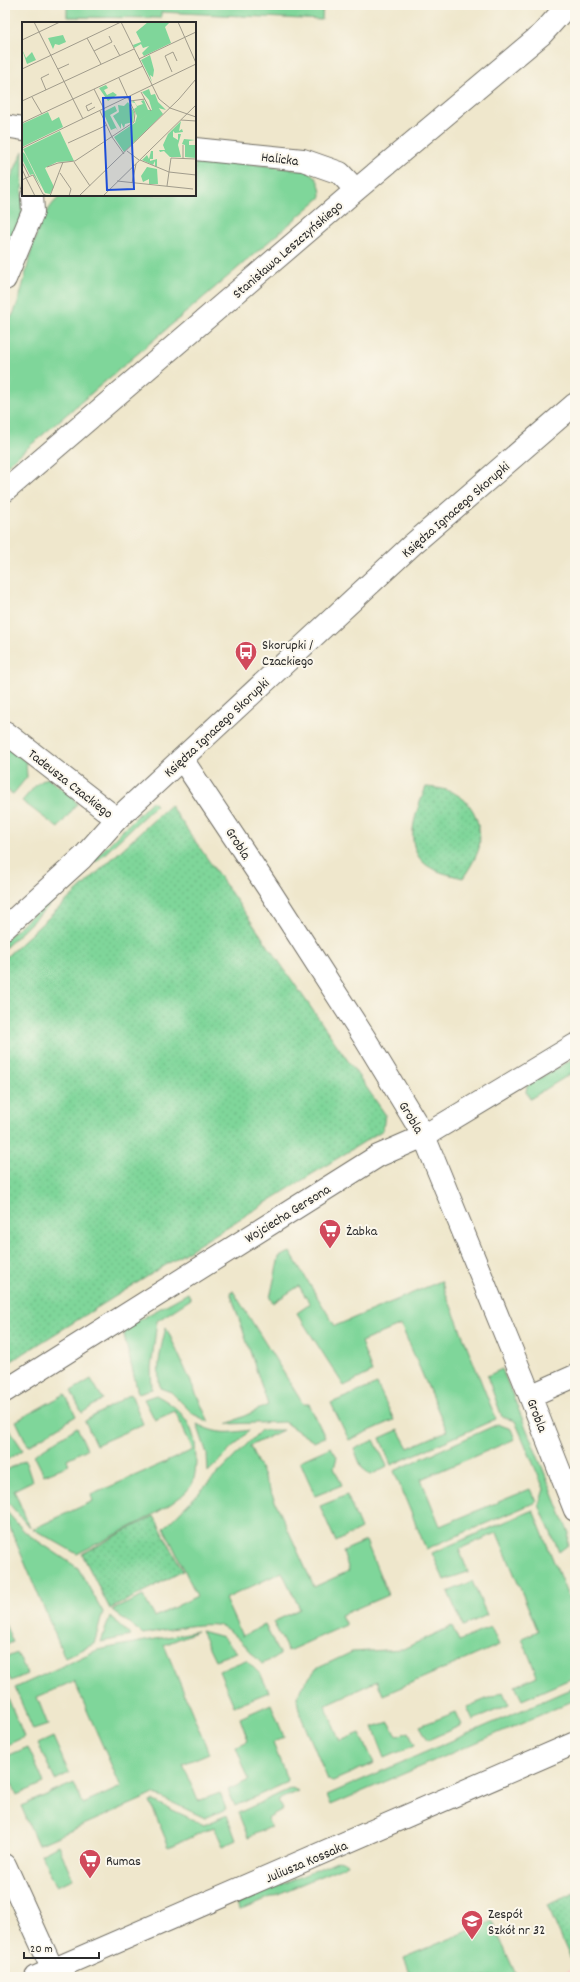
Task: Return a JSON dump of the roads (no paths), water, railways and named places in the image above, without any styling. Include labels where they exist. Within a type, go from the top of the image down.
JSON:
[{"type":"street","name":"Stanisława Leszczyńskiego","points":[[5,491],[356,190],[542,34],[568,5]]},
{"type":"street","points":[[5,126],[22,129]]},
{"type":"street","name":"Halicka","points":[[196,149],[303,160],[340,173],[356,190]]},
{"type":"street","points":[[5,279],[33,212],[32,196]]},
{"type":"street","name":"Księdza Ignacego Skorupki","points":[[5,928],[82,858],[117,819],[414,544],[575,404]]},
{"type":"street","name":"Tadeusza Czackiego","points":[[5,732],[117,819]]},
{"type":"street","name":"Grobla","points":[[182,759],[270,891],[364,1037],[424,1136],[575,1510]]},
{"type":"street","name":"Wojciecha Gersona","points":[[5,1391],[378,1156],[424,1136],[575,1045]]},
{"type":"street","points":[[530,1396],[575,1376]]},
{"type":"street","name":"Juliusza Kossaka","points":[[48,1975],[575,1743]]},
{"type":"street","points":[[5,1865],[10,1888],[48,1975]]},
{"type":"place","name":"Skorupki / Czackiego","points":[[246,672]]},
{"type":"place","name":"Żabka","points":[[330,1250]]},
{"type":"place","name":"Rumas","points":[[90,1880]]},
{"type":"place","name":"Zespół Szkół nr 32","points":[[472,1940]]}]
